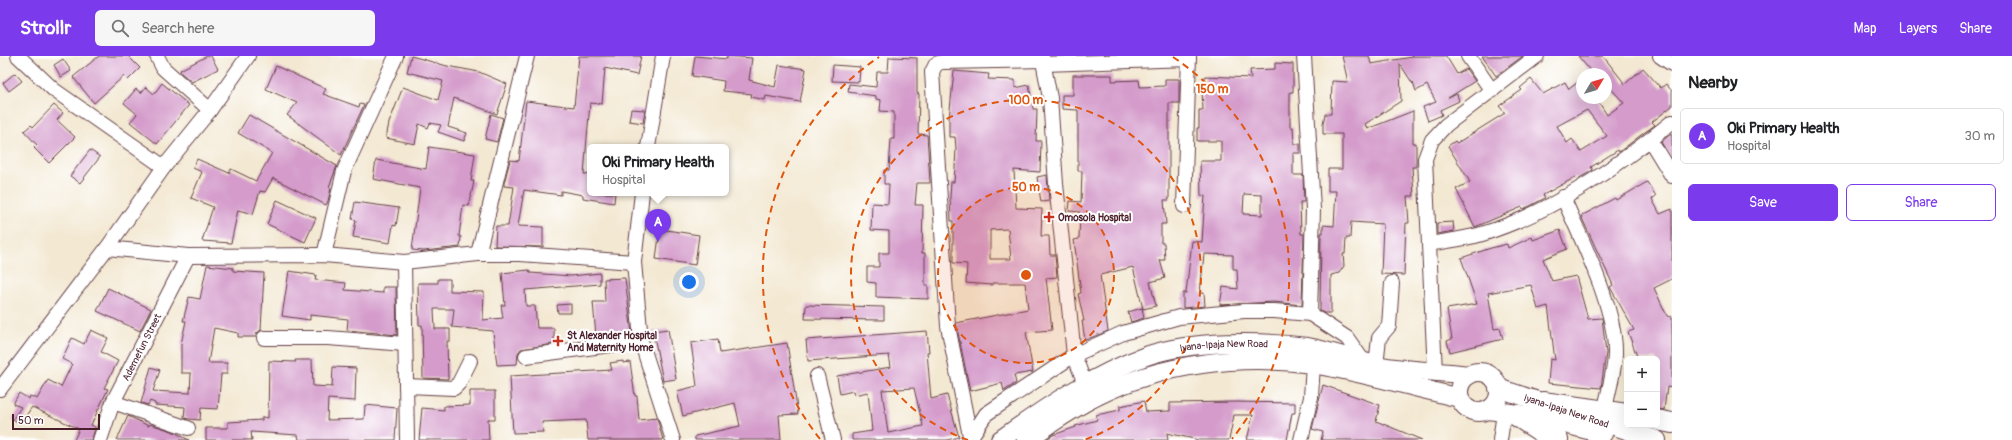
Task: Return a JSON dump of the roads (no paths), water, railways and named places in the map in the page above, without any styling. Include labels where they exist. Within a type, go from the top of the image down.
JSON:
[{"type":"highway","points":[[1543,402],[1624,413]]},
{"type":"highway","points":[[1503,412],[1558,440]]},
{"type":"highway","points":[[1660,421],[1672,423]]},
{"type":"main road","name":"Iyana-Ipaja New Road","points":[[1000,440],[1040,411],[1085,384],[1147,356],[1177,349],[1224,343],[1276,344],[1310,348],[1370,363],[1435,372],[1469,375],[1483,373],[1495,381],[1498,388],[1657,440]]},
{"type":"main road","name":"Iyana-Ipaja New Road","points":[[1026,440],[1095,396],[1144,377],[1188,366],[1240,360],[1285,361],[1313,364],[1405,383],[1460,398],[1468,409],[1475,412],[1503,412],[1535,416],[1623,440]]},
{"type":"main road","points":[[1460,398],[1461,385],[1469,375]]},
{"type":"main road","points":[[1498,388],[1497,400],[1503,412]]},
{"type":"street","points":[[18,56],[54,90],[164,166]]},
{"type":"street","points":[[157,56],[163,68],[210,110]]},
{"type":"street","points":[[0,389],[107,248],[164,166],[210,110],[248,56]]},
{"type":"street","points":[[324,255],[344,171],[396,56]]},
{"type":"street","points":[[478,254],[528,56]]},
{"type":"street","points":[[648,144],[663,56]]},
{"type":"street","points":[[1304,56],[1313,209],[1310,314]]},
{"type":"street","points":[[1468,56],[1492,91]]},
{"type":"street","points":[[1435,372],[1425,159],[1432,140],[1446,125],[1537,56]]},
{"type":"street","points":[[1660,56],[1672,64]]},
{"type":"street","points":[[970,438],[948,326],[932,72],[936,64],[942,62],[1189,58],[1184,206]]},
{"type":"street","points":[[1043,60],[1050,98],[1056,184],[1074,354],[1085,384]]},
{"type":"street","points":[[1429,244],[1482,234],[1540,211],[1625,160],[1672,122]]},
{"type":"street","points":[[1650,140],[1672,176]]},
{"type":"street","points":[[642,196],[634,262],[641,341],[673,440]]},
{"type":"street","points":[[1563,197],[1583,243],[1611,321],[1615,353],[1605,410]]},
{"type":"street","points":[[107,248],[188,256],[324,255],[404,262],[478,254],[520,254],[634,262]]},
{"type":"street","name":"Ademefun Street","points":[[100,440],[113,402],[188,256]]},
{"type":"street","points":[[404,262],[408,440]]},
{"type":"street","points":[[970,438],[986,414],[1074,354],[1123,333],[1179,316],[1244,311],[1274,311],[1310,314],[1347,338],[1370,363],[1379,338],[1388,326],[1392,283]]},
{"type":"street","points":[[264,338],[328,338],[405,344]]},
{"type":"street","points":[[526,356],[641,341]]},
{"type":"street","points":[[406,386],[454,388],[459,383],[470,361]]},
{"type":"street","points":[[1301,440],[1311,397],[1313,364]]},
{"type":"street","points":[[818,376],[833,440]]},
{"type":"street","points":[[113,402],[188,428]]},
{"type":"street","points":[[1500,440],[1503,412]]},
{"type":"place","name":"Omosola Hospital","points":[[1049,217]]},
{"type":"place","name":"Oki Primary Health","points":[[658,242]]},
{"type":"place","name":"St Alexander Hospital And Maternity Home","points":[[558,341]]}]
